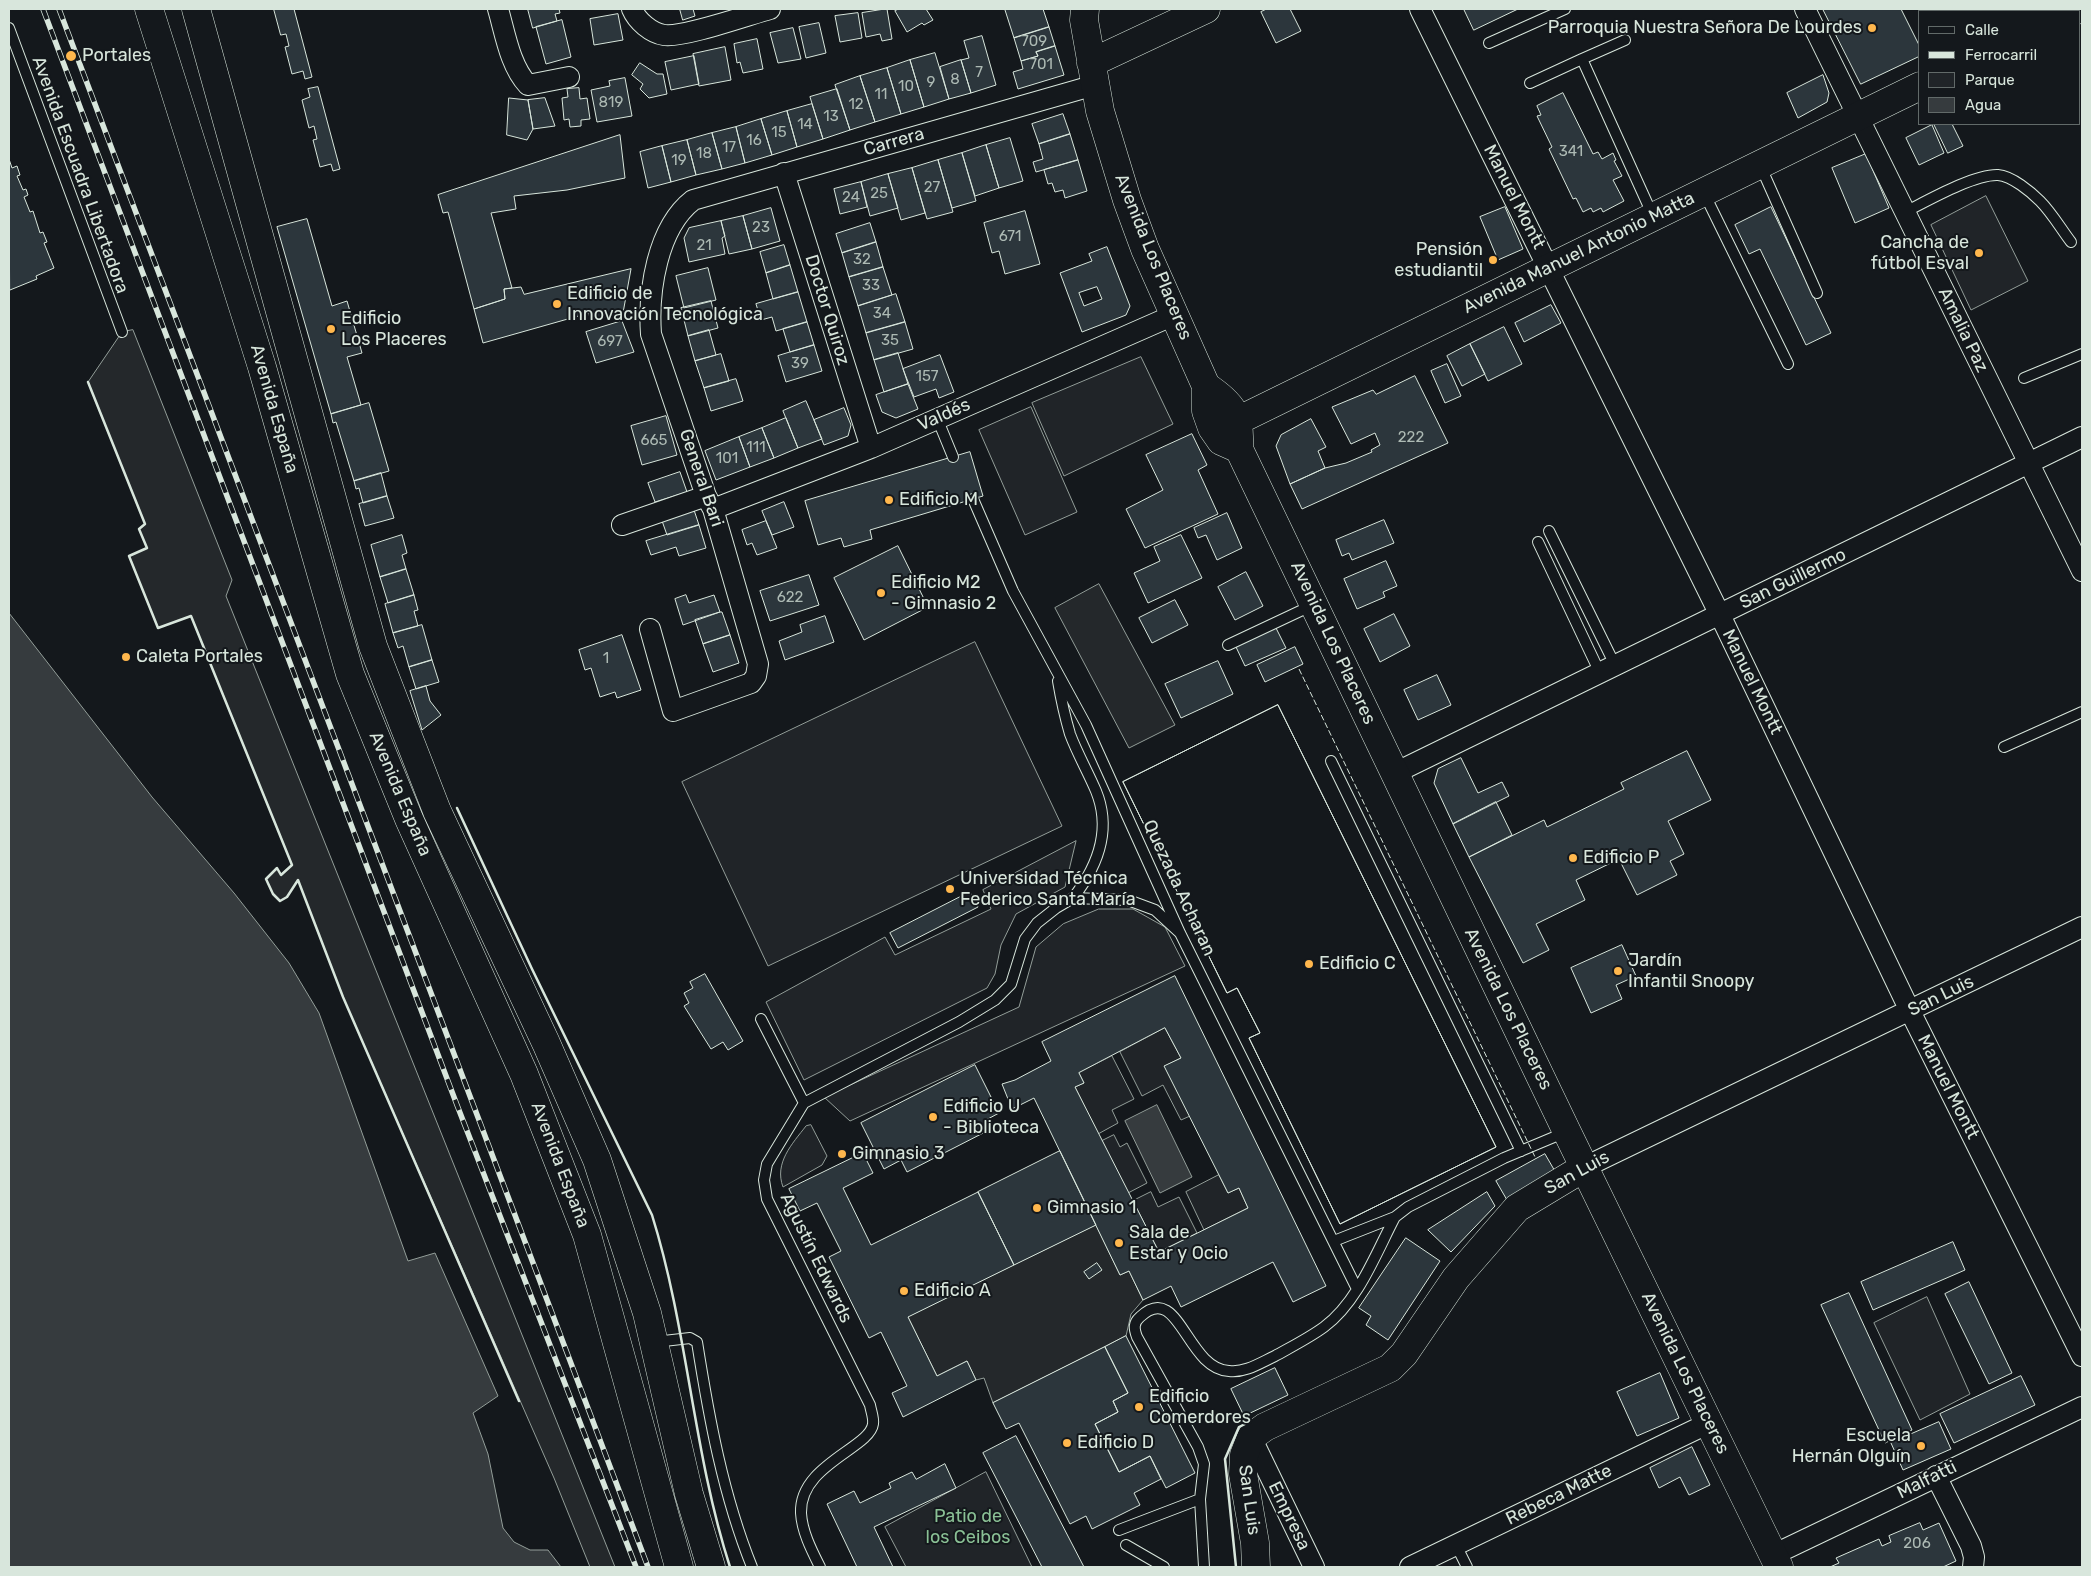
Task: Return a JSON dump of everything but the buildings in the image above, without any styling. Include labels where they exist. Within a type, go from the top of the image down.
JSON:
[{"type":"main road","name":"Avenida España","points":[[149,9],[262,367],[350,674],[409,819],[524,1074],[569,1183],[590,1244],[680,1567]]},
{"type":"main road","name":"Avenida España","points":[[196,9],[373,646],[437,811],[546,1043],[596,1160],[647,1313],[689,1494],[711,1567]]},
{"type":"main road","name":"Avenida Los Placeres","points":[[1085,9],[1093,74],[1100,111],[1127,200],[1174,315],[1206,386],[1206,411],[1214,431],[1220,441],[1240,449]]},
{"type":"main road","points":[[1093,74],[1206,9]]},
{"type":"main road","name":"Avenida Manuel Antonio Matta","points":[[1239,420],[1918,87]]},
{"type":"main road","name":"Avenida Los Placeres","points":[[1206,386],[1225,400],[1239,420],[1240,449],[1567,1132],[1776,1561]]},
{"type":"main road","name":"San Luis","points":[[1256,1567],[1255,1543],[1243,1474],[1244,1455],[1251,1437],[1265,1427],[1390,1368],[1404,1354],[1456,1278],[1516,1208],[1584,1167]]},
{"type":"street","points":[[498,9],[514,64],[521,78],[528,85],[568,77]]},
{"type":"street","points":[[632,9],[645,26],[664,35],[692,31],[770,9]]},
{"type":"street","name":"Manuel Montt","points":[[1420,9],[1720,615],[1910,1011],[2082,1356]]},
{"type":"street","name":"Amalia Paz","points":[[1805,9],[2082,571]]},
{"type":"street","name":"Carrera","points":[[693,200],[784,173],[1093,74]]},
{"type":"street","name":"Doctor Quiroz","points":[[784,173],[871,448]]},
{"type":"street","name":"General Bari","points":[[650,629],[673,711],[751,683],[756,676],[758,664],[710,502],[651,334],[650,315],[658,261],[667,232],[680,211],[693,200]]},
{"type":"street","name":"Valdés","points":[[622,525],[710,502],[871,448],[1174,315]]},
{"type":"street","name":"San Guillermo","points":[[1394,773],[2082,437]]},
{"type":"street","name":"San Luis","points":[[1584,1167],[2082,927]]},
{"type":"street","name":"Malfatti","points":[[1776,1561],[1936,1476],[2082,1407]]},
{"type":"street","name":"Rebeca Matte","points":[[1410,1567],[1709,1423]]},
{"type":"street","name":"Empresa","points":[[1251,1437],[1314,1567]]},
{"type":"street","points":[[1936,1476],[1971,1546],[1974,1557],[1973,1567]]},
{"type":"lane","points":[[1489,44],[1564,9]]},
{"type":"lane","name":"Avenida Escuadra Libertadora","points":[[9,28],[122,332]]},
{"type":"lane","points":[[1530,83],[1625,40]]},
{"type":"lane","points":[[1582,59],[1653,217]]},
{"type":"lane","points":[[1760,164],[1817,293]]},
{"type":"lane","points":[[1905,212],[1953,188],[1986,176],[2000,175],[2016,183],[2040,201],[2071,242]]},
{"type":"lane","points":[[1704,192],[1788,364]]},
{"type":"lane","points":[[2024,378],[2082,354]]},
{"type":"lane","points":[[937,418],[953,457]]},
{"type":"lane","name":"Quezada Acharan","points":[[973,499],[1013,591],[1086,725],[1180,933],[1334,1240],[1356,1289]]},
{"type":"lane","points":[[1549,530],[1607,669]]},
{"type":"lane","points":[[1538,542],[1607,669]]},
{"type":"lane","points":[[1228,645],[1314,604]]},
{"type":"lane","points":[[761,1019],[804,1103],[959,1022],[995,1000],[1011,984],[1025,939],[1033,928],[1056,908],[1073,898],[1097,857],[1104,839],[1104,820],[1097,793],[1071,735],[1056,673]]},
{"type":"lane","points":[[2004,747],[2082,712]]},
{"type":"lane","points":[[1331,761],[1521,1151]]},
{"type":"lane","points":[[1073,898],[1111,898],[1143,904],[1155,910],[1180,933]]},
{"type":"lane","name":"Agustín Edwards","points":[[804,1103],[767,1164],[764,1180],[767,1199],[870,1405],[873,1425],[868,1434],[819,1473],[808,1486],[803,1498],[801,1511],[803,1524],[820,1567]]},
{"type":"lane","points":[[1334,1240],[1395,1216],[1408,1207],[1521,1151],[1567,1132]]},
{"type":"lane","points":[[1204,1567],[1200,1499],[1204,1464],[1201,1455],[1137,1338],[1134,1329],[1136,1322],[1148,1310],[1166,1308],[1173,1314],[1197,1353],[1204,1360],[1228,1372],[1247,1369],[1287,1350],[1325,1327],[1356,1289],[1395,1216]]},
{"type":"lane","points":[[654,1342],[690,1338],[697,1342],[709,1418],[719,1459],[740,1538],[752,1567]]},
{"type":"lane","points":[[1119,1530],[1200,1499]]},
{"type":"lane","points":[[1126,1545],[1164,1567]]},
{"type":"lane","points":[[1456,1545],[1467,1567]]},
{"type":"green space","name":"Cancha de fútbol Esval","points":[[1986,196],[2028,281],[1971,310],[1931,225]]},
{"type":"green space","points":[[1141,357],[1173,424],[1064,476],[1032,403]]},
{"type":"green space","points":[[1031,407],[1077,512],[1025,535],[979,430]]},
{"type":"green space","points":[[975,642],[1062,826],[768,966],[682,782]]},
{"type":"green space","points":[[1076,841],[1065,887],[1016,914],[1001,945],[995,974],[987,988],[804,1080],[766,1002],[885,937],[895,955],[991,909],[983,890]]},
{"type":"green space","points":[[1099,909],[1133,909],[1165,927],[1185,966],[850,1121],[824,1097],[1019,1007],[1036,947],[1063,924]]},
{"type":"green space","points":[[1165,1028],[1181,1058],[1165,1066],[1190,1116],[1181,1120],[1163,1085],[1142,1096],[1120,1052]]},
{"type":"green space","points":[[1112,1056],[1134,1099],[1112,1110],[1118,1123],[1098,1134],[1075,1087],[1084,1083],[1079,1073]]},
{"type":"green space","points":[[811,1125],[827,1156],[822,1165],[783,1187],[781,1170],[786,1154],[806,1126]]},
{"type":"green space","points":[[1114,1135],[1120,1147],[1127,1143],[1147,1183],[1128,1193],[1102,1141]]},
{"type":"green space","points":[[1219,1175],[1228,1193],[1239,1188],[1248,1208],[1204,1230],[1186,1192]]},
{"type":"green space","points":[[1151,1192],[1158,1207],[1179,1197],[1197,1233],[1159,1252],[1133,1201]]},
{"type":"green space","points":[[1927,1297],[1970,1394],[1920,1420],[1874,1323]]},
{"type":"green space","name":"Patio de los Ceibos","points":[[986,1472],[1032,1567],[906,1567],[885,1527]]},
{"type":"shaded area","points":[[133,330],[232,580],[226,596],[615,1567],[590,1567],[554,1478],[343,997],[298,880],[287,897],[280,901],[273,894],[266,879],[277,868],[281,874],[292,865],[191,616],[158,628],[129,556],[147,548],[139,529],[145,524],[88,382],[122,332]]},
{"type":"shaded area","points":[[1099,584],[1175,725],[1129,748],[1055,608]]},
{"type":"shaded area","points":[[1096,1225],[1120,1275],[1129,1271],[1143,1300],[1131,1314],[1126,1336],[993,1403],[984,1378],[976,1380],[967,1361],[937,1376],[908,1317]]},
{"type":"water","points":[[9,613],[152,797],[234,893],[289,963],[319,1013],[408,1261],[435,1253],[498,1396],[473,1413],[488,1454],[503,1528],[514,1542],[530,1550],[548,1550],[561,1567],[9,1567]]},
{"type":"water","points":[[1157,1105],[1192,1177],[1160,1193],[1125,1121]]},
{"type":"railway","points":[[43,9],[457,1105],[636,1567]]},
{"type":"railway","points":[[59,9],[648,1567]]},
{"type":"fence","points":[[1299,669],[1536,1159]]},
{"type":"wall","points":[[88,382],[145,524],[139,529],[147,548],[129,556],[158,628],[191,616],[292,865],[281,875],[277,868],[266,879],[273,894],[280,901],[287,897],[298,880],[343,997],[519,1401]]},
{"type":"wall","points":[[457,808],[532,969],[652,1215],[674,1302],[707,1480],[730,1567]]},
{"type":"wall","points":[[1236,1567],[1225,1459],[1239,1427],[1249,1422]]},
{"type":"place","name":"Parroquia Nuestra Señora De Lourdes","points":[[1872,28]]},
{"type":"place","name":"Portales","points":[[71,56]]},
{"type":"place","name":"Cancha de fútbol Esval","points":[[1979,253]]},
{"type":"place","name":"Pensión estudiantil","points":[[1493,260]]},
{"type":"place","name":"Edificio de Innovación Tecnológica","points":[[557,304]]},
{"type":"place","name":"Edificio Los Placeres","points":[[331,329]]},
{"type":"place","name":"Edificio M","points":[[889,500]]},
{"type":"place","name":"Edificio M2 - Gimnasio 2","points":[[881,593]]},
{"type":"place","name":"Caleta Portales","points":[[126,657]]},
{"type":"place","name":"Edificio P","points":[[1573,858]]},
{"type":"place","name":"Universidad Técnica Federico Santa María","points":[[950,889]]},
{"type":"place","name":"Edificio C","points":[[1309,964]]},
{"type":"place","name":"Jardín Infantil Snoopy","points":[[1618,971]]},
{"type":"place","name":"Edificio U - Biblioteca","points":[[933,1117]]},
{"type":"place","name":"Gimnasio 3","points":[[842,1154]]},
{"type":"place","name":"Gimnasio 1","points":[[1037,1208]]},
{"type":"place","name":"Sala de Estar y Ocio","points":[[1119,1243]]},
{"type":"place","name":"Edificio A","points":[[904,1291]]},
{"type":"place","name":"Edificio Comerdores","points":[[1139,1407]]},
{"type":"place","name":"Edificio D","points":[[1067,1443]]},
{"type":"place","name":"Escuela Hernán Olguín","points":[[1921,1446]]}]
